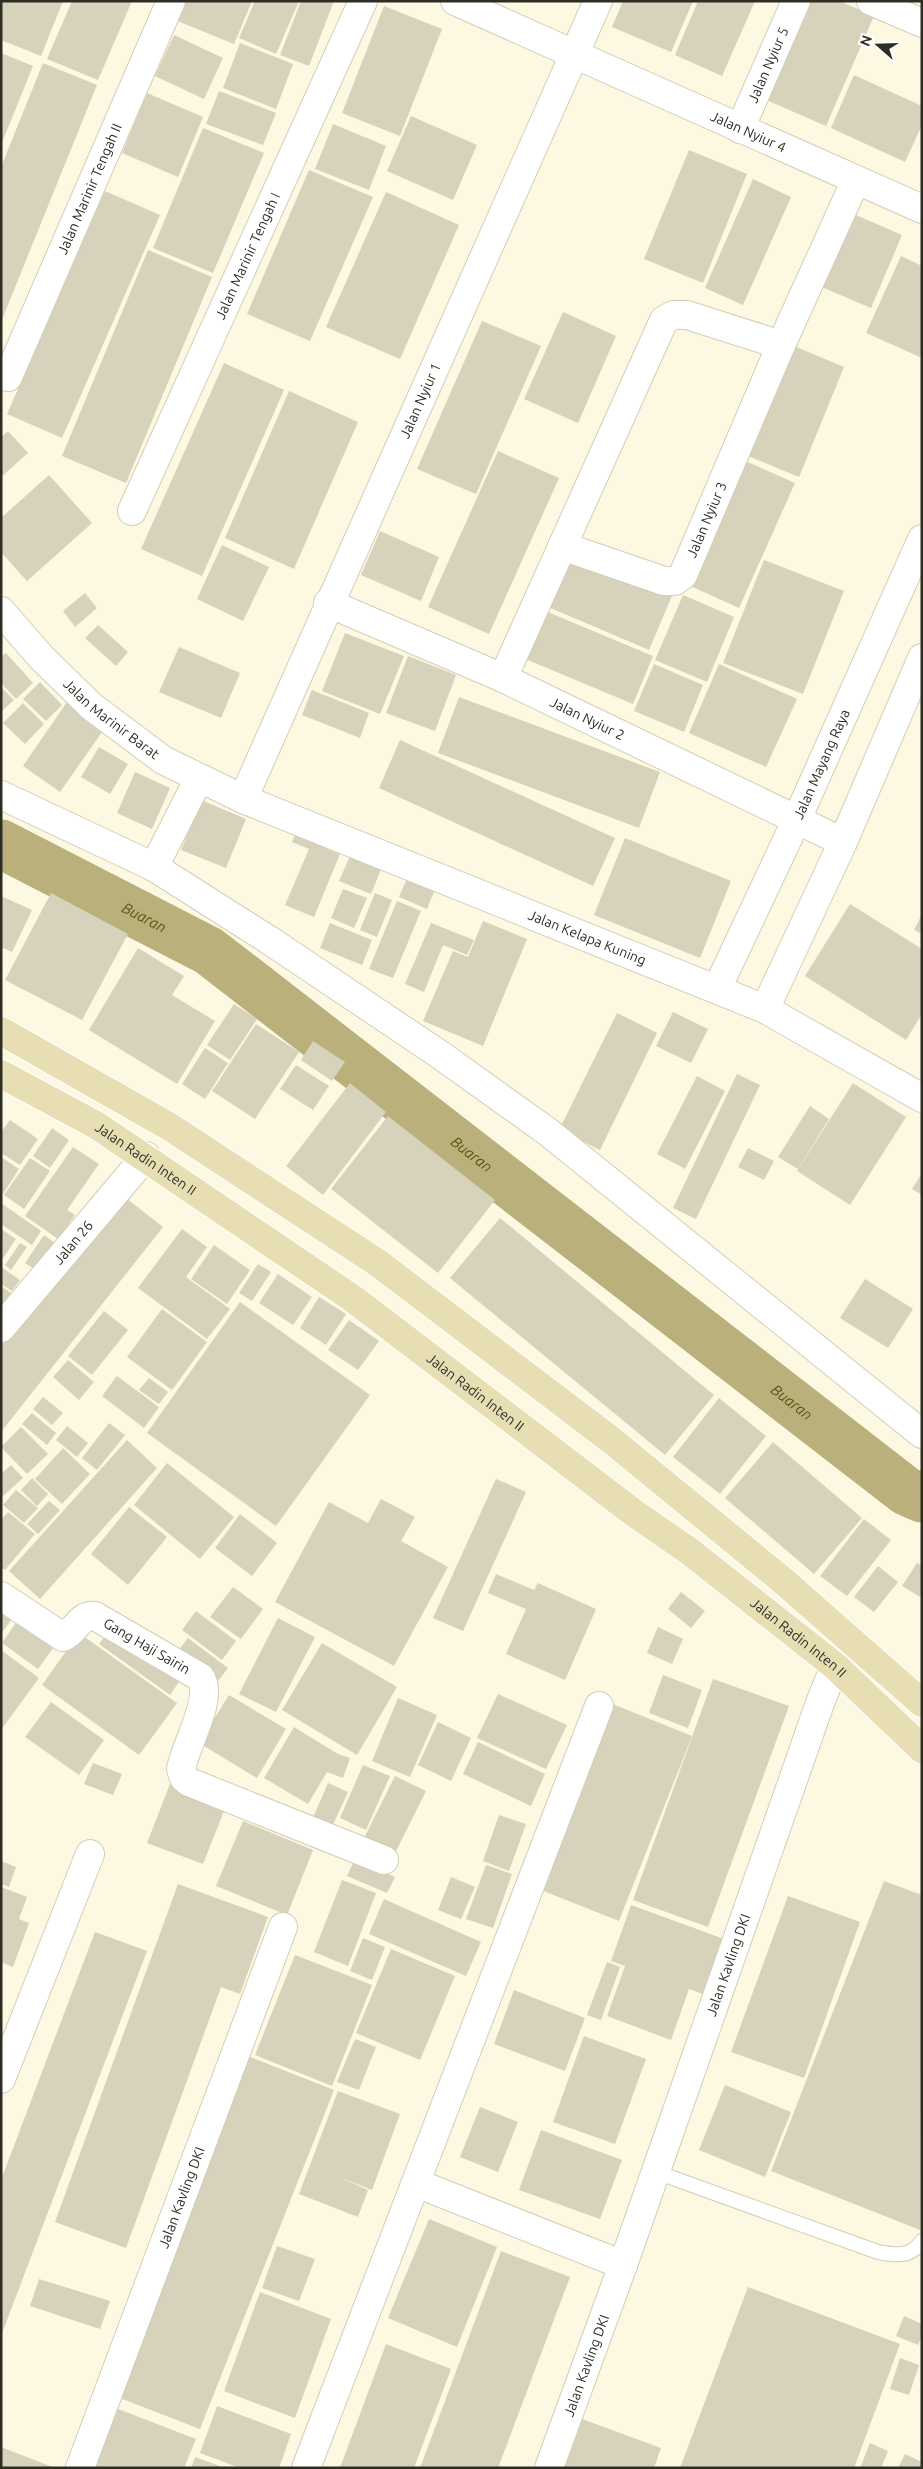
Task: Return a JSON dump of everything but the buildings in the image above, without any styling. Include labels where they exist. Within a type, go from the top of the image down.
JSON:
[{"type":"main road","points":[[1,1031],[170,1127],[378,1263],[611,1440],[781,1580],[922,1703]]},
{"type":"main road","name":"Jalan Radin Inten II","points":[[1,1074],[96,1125],[146,1156],[352,1298],[634,1513],[689,1551],[835,1666],[922,1749]]},
{"type":"main road","points":[[352,1298],[378,1263]]},
{"type":"street","name":"Jalan Marinir Tengah II","points":[[8,377],[170,1]]},
{"type":"street","name":"Jalan Marinir Tengah I","points":[[132,511],[363,1]]},
{"type":"street","name":"Jalan Nyiur 4","points":[[455,1],[922,209]]},
{"type":"street","name":"Jalan Nyiur 1","points":[[243,799],[328,603],[598,1]]},
{"type":"street","name":"Jalan Nyiur 5","points":[[740,129],[796,1]]},
{"type":"street","points":[[871,1],[922,23]]},
{"type":"street","name":"Jalan Nyiur 3","points":[[562,546],[664,581],[670,582],[679,579],[687,566],[781,346],[856,180]]},
{"type":"street","points":[[504,678],[664,320],[673,315],[688,315],[781,346]]},
{"type":"street","name":"Jalan Mayang Raya","points":[[717,989],[797,819],[922,539]]},
{"type":"street","name":"Jalan Nyiur 2","points":[[328,603],[504,678],[843,842]]},
{"type":"street","name":"Jalan Marinir Barat","points":[[1,612],[41,657],[92,706],[163,760],[243,799]]},
{"type":"street","points":[[765,1009],[843,842],[922,658]]},
{"type":"street","points":[[154,867],[199,778]]},
{"type":"street","points":[[1,795],[154,867],[269,940],[431,1049],[548,1132],[922,1434]]},
{"type":"street","name":"Jalan Kelapa Kuning","points":[[243,799],[765,1009],[922,1098]]},
{"type":"street","name":"Jalan 26","points":[[1,1328],[146,1156]]},
{"type":"street","name":"Gang Haji Sairin","points":[[1,1596],[63,1637],[86,1616],[95,1616],[200,1677],[204,1685],[204,1699],[181,1769],[184,1778],[189,1782],[384,1860]]},
{"type":"street","name":"Jalan Kavling DKI","points":[[549,2468],[623,2265],[822,1698],[835,1666]]},
{"type":"street","points":[[306,2468],[599,1706]]},
{"type":"street","points":[[1,2079],[90,1854]]},
{"type":"street","name":"Jalan Kavling DKI","points":[[80,2468],[283,1927]]},
{"type":"street","points":[[416,2183],[623,2265]]},
{"type":"lane","points":[[656,2172],[878,2252],[897,2255],[908,2254],[917,2249],[922,2241]]},
{"type":"waterway","name":"Buaran","points":[[1,844],[209,951],[906,1491],[922,1498]]}]
